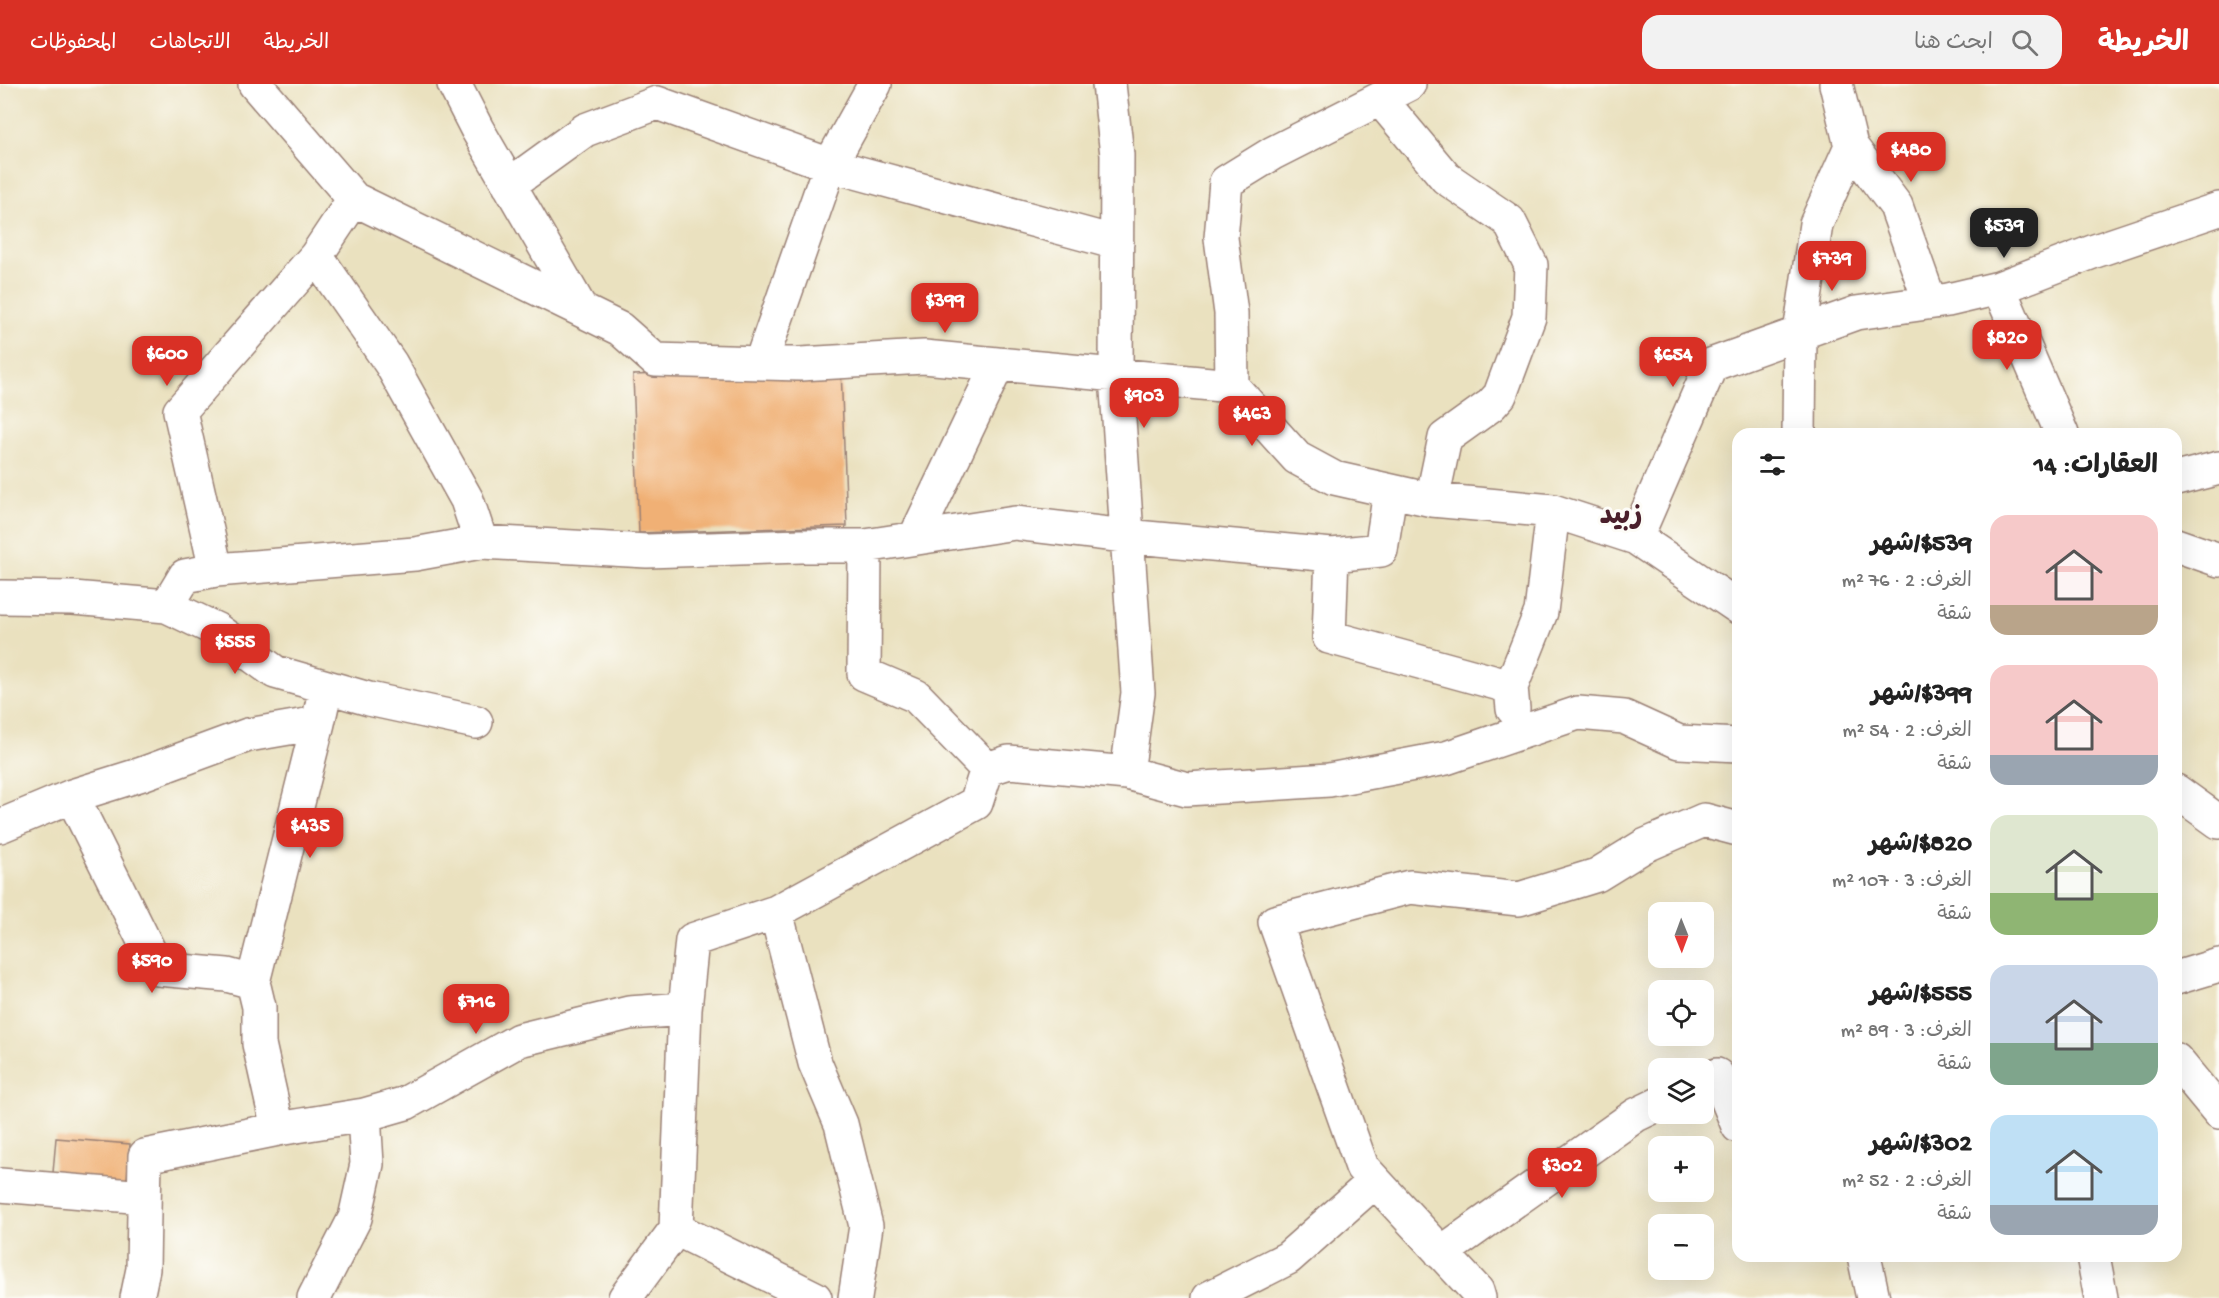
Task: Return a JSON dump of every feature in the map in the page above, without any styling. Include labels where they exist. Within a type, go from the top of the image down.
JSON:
[{"type":"street","points":[[255,84],[354,199],[620,329],[655,360],[800,364],[924,357],[1232,386]]},
{"type":"street","points":[[454,84],[581,309]]},
{"type":"street","points":[[761,363],[830,165],[875,84]]},
{"type":"street","points":[[1109,84],[1117,155],[1116,376],[1125,536],[1138,693],[1127,773]]},
{"type":"street","points":[[1409,84],[1273,153],[1227,182],[1221,238],[1231,313],[1232,386],[1297,459],[1334,478],[1432,500],[1553,511],[1636,538],[1732,603]]},
{"type":"street","points":[[1836,84],[1851,146],[1896,206],[1930,302]]},
{"type":"street","points":[[1380,99],[1446,178],[1509,221],[1531,265],[1529,318],[1500,395],[1491,405],[1444,438],[1432,500]]},
{"type":"street","points":[[509,185],[585,130],[657,103],[830,165],[1117,243]]},
{"type":"street","points":[[1799,428],[1800,333],[1816,224],[1851,146]]},
{"type":"street","points":[[216,570],[180,411],[316,255],[354,199]]},
{"type":"street","points":[[1636,538],[1711,365],[1856,313],[1948,300],[1999,288],[2095,251],[2219,209]]},
{"type":"street","points":[[316,255],[391,364],[467,500],[481,542]]},
{"type":"street","points":[[1999,288],[2059,428]]},
{"type":"street","points":[[915,538],[998,364]]},
{"type":"street","points":[[2182,477],[2219,468]]},
{"type":"street","points":[[167,606],[185,576],[216,570],[415,554],[481,542],[647,551],[864,546],[1015,523],[1125,536],[1332,555],[1381,549],[1389,492]]},
{"type":"street","points":[[1516,734],[1510,687],[1541,612],[1553,511]]},
{"type":"street","points":[[864,546],[864,674],[916,696],[987,769]]},
{"type":"street","points":[[2182,547],[2219,560]]},
{"type":"street","points":[[1332,555],[1329,637],[1510,687]]},
{"type":"street","points":[[0,597],[73,597],[167,606],[217,630],[274,672],[369,699],[476,722]]},
{"type":"street","points":[[279,1129],[259,1044],[259,1007],[253,982],[326,687]]},
{"type":"street","points":[[987,769],[1009,762],[1127,773],[1187,789],[1329,780],[1446,758],[1578,713],[1624,717],[1679,742],[1732,745]]},
{"type":"street","points":[[0,826],[72,796],[142,774],[248,735],[318,723]]},
{"type":"street","points":[[625,1298],[676,1229],[685,1010],[692,940],[776,912],[976,803],[987,769]]},
{"type":"street","points":[[2182,795],[2219,822]]},
{"type":"street","points":[[72,796],[158,969],[227,975],[253,982]]},
{"type":"street","points":[[1479,1298],[1477,1291],[1362,1167],[1275,922],[1410,887],[1519,899],[1597,875],[1644,846],[1704,820],[1732,827]]},
{"type":"street","points":[[776,912],[815,1063],[841,1124],[866,1226],[855,1298]]},
{"type":"street","points":[[2182,976],[2219,965]]},
{"type":"street","points":[[138,1298],[143,1269],[145,1156],[364,1114],[406,1103],[519,1040],[629,1013],[685,1010]]},
{"type":"street","points":[[2182,1067],[2219,1112]]},
{"type":"street","points":[[1720,1073],[1732,1108]]},
{"type":"street","points":[[1441,1253],[1636,1115],[1648,1109]]},
{"type":"street","points":[[314,1298],[356,1218],[367,1164],[364,1114]]},
{"type":"street","points":[[1209,1298],[1288,1258],[1375,1181]]},
{"type":"street","points":[[0,1185],[144,1197]]},
{"type":"street","points":[[676,1229],[815,1298]]},
{"type":"street","points":[[1865,1262],[1873,1298]]},
{"type":"street","points":[[2094,1262],[2101,1298]]},
{"type":"building","points":[[841,368],[847,526],[639,533],[633,375]]},
{"type":"building","points":[[56,1138],[130,1144],[126,1190],[52,1184]]},
{"type":"district","name":"زبيد","points":[[1621,513]]}]
